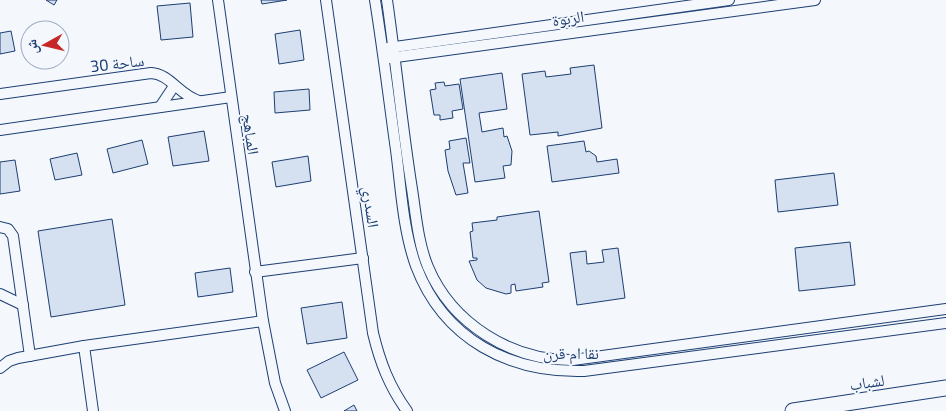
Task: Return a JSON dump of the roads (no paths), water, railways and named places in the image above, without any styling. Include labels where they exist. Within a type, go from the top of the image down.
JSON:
[{"type":"street","name":"المباهج","points":[[218,0],[255,272],[275,383],[285,411]]},
{"type":"street","name":"السدري","points":[[326,0],[379,357],[388,380],[406,411]]},
{"type":"street","name":"نقا ام قرن","points":[[375,0],[402,200],[410,245],[416,266],[430,294],[449,318],[471,338],[499,357],[539,369],[584,371],[946,323]]},
{"type":"street","name":"نقا ام قرن","points":[[387,0],[405,146],[422,250],[428,268],[444,295],[467,321],[481,333],[511,349],[544,358],[579,360],[946,309]]},
{"type":"street","name":"الربوة","points":[[394,52],[729,0]]},
{"type":"street","name":"الربوة","points":[[383,53],[815,0]]},
{"type":"street","name":"ساحة 30","points":[[0,94],[151,73],[166,78],[182,94],[200,102]]},
{"type":"street","points":[[160,107],[174,86]]},
{"type":"street","points":[[0,130],[231,97]]},
{"type":"street","points":[[0,227],[8,229],[13,236],[30,356]]},
{"type":"street","points":[[255,272],[363,258]]},
{"type":"street","points":[[0,294],[23,304]]},
{"type":"street","points":[[0,368],[9,361],[84,346],[263,321]]},
{"type":"street","points":[[84,346],[93,411]]},
{"type":"street","name":"لشباب","points":[[792,411],[946,388]]}]
